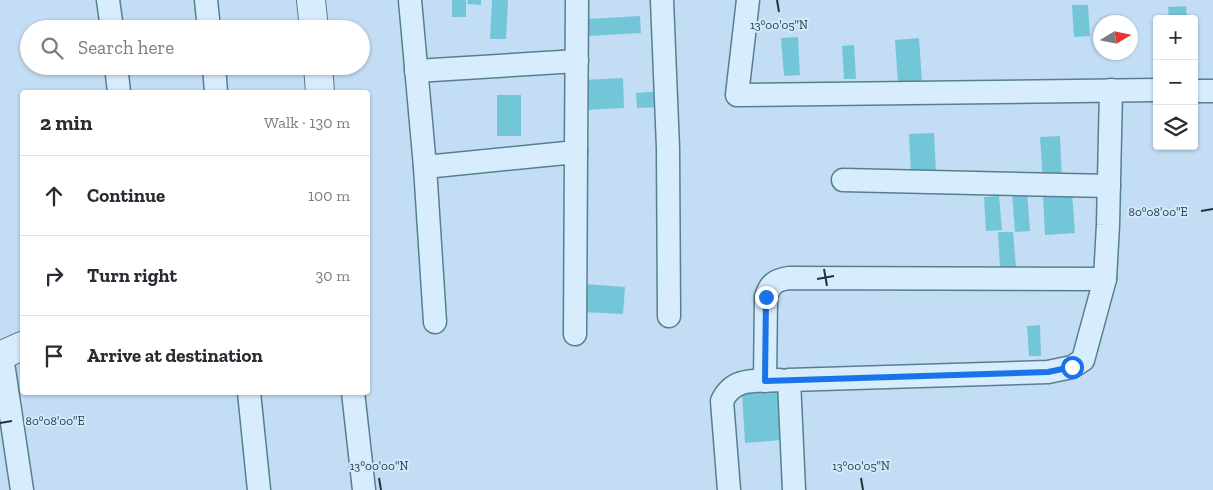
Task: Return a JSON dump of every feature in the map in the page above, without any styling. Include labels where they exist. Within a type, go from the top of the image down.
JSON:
[{"type":"street","points":[[108,0],[111,20]]},
{"type":"street","points":[[206,0],[208,20]]},
{"type":"street","points":[[311,0],[313,20]]},
{"type":"street","points":[[410,0],[425,167],[435,322]]},
{"type":"street","points":[[574,334],[577,0]]},
{"type":"street","points":[[662,0],[668,148],[669,316]]},
{"type":"street","points":[[748,0],[737,94],[1153,90]]},
{"type":"street","points":[[416,71],[577,61]]},
{"type":"street","points":[[117,75],[119,90]]},
{"type":"street","points":[[215,75],[216,90]]},
{"type":"street","points":[[319,75],[320,90]]},
{"type":"street","points":[[728,490],[722,401],[727,390],[735,384],[789,380],[1048,372],[1072,367],[1083,360],[1105,279],[1111,90]]},
{"type":"street","points":[[1198,91],[1213,91]]},
{"type":"street","points":[[425,167],[576,152]]},
{"type":"street","points":[[844,180],[1109,186]]},
{"type":"street","points":[[765,381],[766,297],[769,286],[777,280],[789,278],[1105,279]]},
{"type":"street","points":[[8,353],[22,490]]},
{"type":"street","points":[[789,380],[794,490]]},
{"type":"street","points":[[249,395],[259,490]]},
{"type":"street","points":[[353,395],[364,490]]},
{"type":"building","points":[[452,0],[466,0],[466,17],[452,17]]},
{"type":"building","points":[[468,0],[481,0],[481,5],[467,4]]},
{"type":"building","points":[[492,0],[508,0],[506,39],[490,39]]},
{"type":"building","points":[[1072,5],[1088,5],[1090,36],[1074,37]]},
{"type":"building","points":[[1186,6],[1187,15],[1169,15],[1168,7]]},
{"type":"building","points":[[640,16],[641,33],[588,36],[587,19]]},
{"type":"building","points":[[798,37],[800,75],[784,76],[781,38]]},
{"type":"building","points":[[919,38],[922,81],[898,83],[895,40]]},
{"type":"building","points":[[854,45],[856,79],[844,79],[842,46]]},
{"type":"building","points":[[623,78],[624,108],[586,110],[584,80]]},
{"type":"building","points":[[663,91],[664,107],[637,108],[636,93]]},
{"type":"building","points":[[497,95],[521,95],[521,136],[497,136]]},
{"type":"building","points":[[934,133],[936,173],[911,174],[909,134]]},
{"type":"building","points":[[1060,136],[1062,181],[1043,182],[1040,137]]},
{"type":"building","points":[[1027,191],[1030,231],[1015,232],[1012,192]]},
{"type":"building","points":[[1072,193],[1075,233],[1045,235],[1043,195]]},
{"type":"building","points":[[999,196],[1002,230],[986,231],[984,197]]},
{"type":"building","points":[[998,232],[1013,232],[1016,267],[1000,268]]},
{"type":"building","points":[[585,284],[625,287],[623,314],[583,312]]},
{"type":"building","points":[[1040,325],[1041,356],[1029,356],[1027,326]]},
{"type":"building","points":[[779,390],[782,440],[745,443],[742,392]]},
{"type":"route","points":[[766,297],[765,381],[1048,372],[1072,367]]}]
